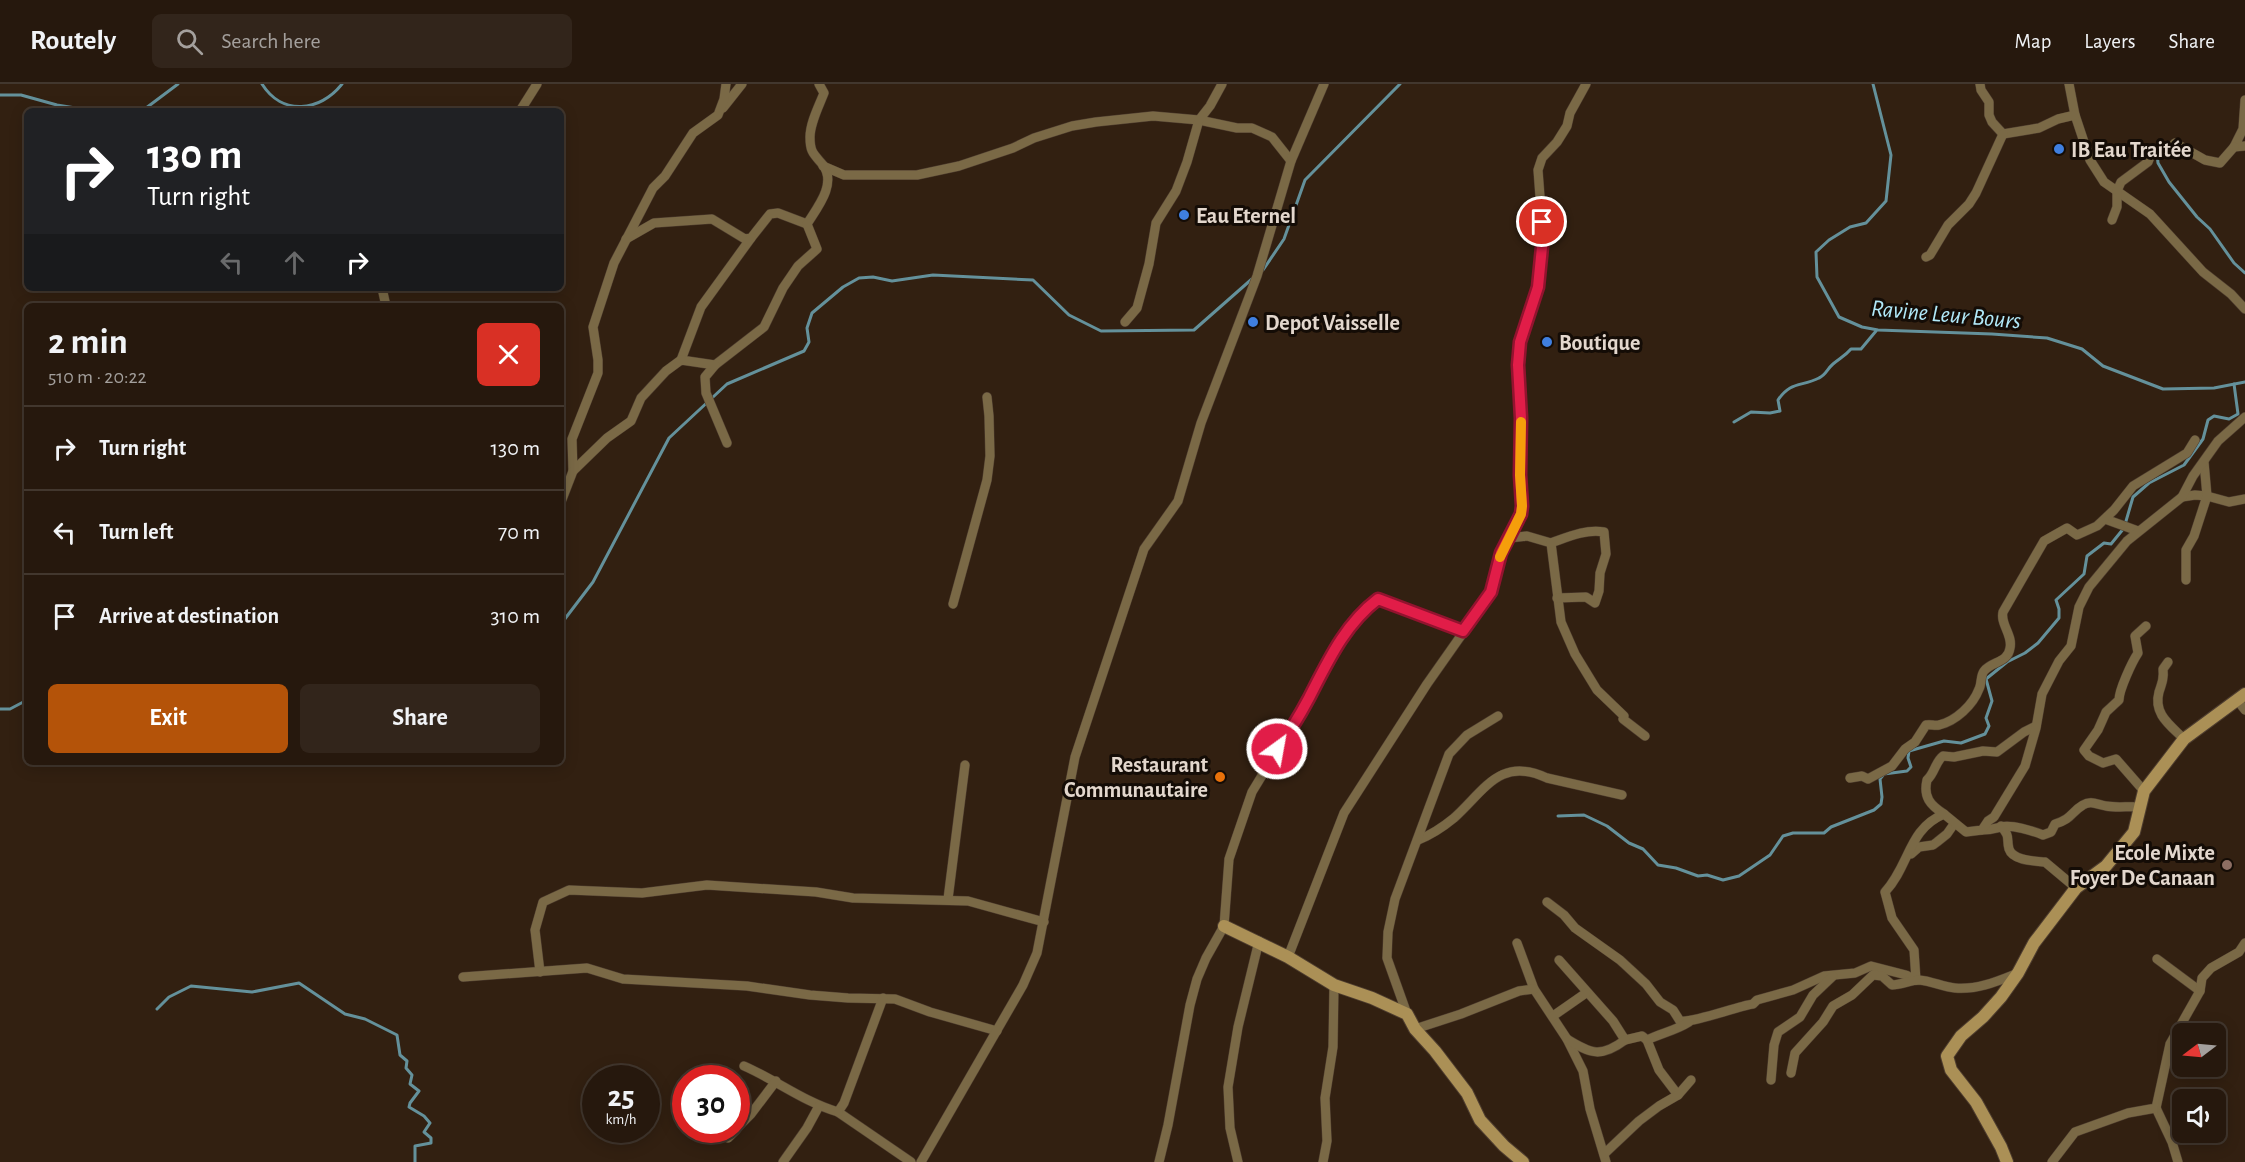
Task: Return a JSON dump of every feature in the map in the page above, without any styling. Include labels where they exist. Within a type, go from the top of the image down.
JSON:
[{"type":"street","points":[[522,108],[537,84]]},
{"type":"street","points":[[718,115],[724,99],[726,84]]},
{"type":"street","points":[[564,494],[573,471],[572,439],[598,373],[593,327],[610,274],[653,188],[665,176],[693,133],[718,115],[742,84]]},
{"type":"street","points":[[807,224],[824,198],[828,175],[813,155],[810,135],[824,93],[819,84]]},
{"type":"street","points":[[1125,322],[1137,308],[1149,264],[1156,223],[1176,190],[1199,120],[1222,84]]},
{"type":"street","points":[[921,1162],[997,1032],[1037,953],[1078,748],[1144,549],[1178,501],[1202,423],[1257,276],[1291,161],[1324,84]]},
{"type":"street","points":[[1288,957],[1344,813],[1491,592],[1501,553],[1521,514],[1521,418],[1518,365],[1520,342],[1538,287],[1543,237],[1538,170],[1542,158],[1557,142],[1567,126],[1570,112],[1586,84]]},
{"type":"street","points":[[1980,84],[1989,102],[1989,115],[1992,122],[2003,134]]},
{"type":"street","points":[[2069,84],[2075,116],[2092,164],[2104,182],[2150,214],[2203,272],[2231,294],[2245,309]]},
{"type":"street","points":[[2112,220],[2117,191],[2121,182],[2148,162],[2152,152],[2175,144],[2205,160],[2220,164],[2234,147],[2243,129],[2245,102]]},
{"type":"street","points":[[823,166],[844,175],[917,175],[959,166],[1013,148],[1034,138],[1095,122],[1153,116],[1199,120],[1237,128],[1252,128],[1267,134],[1291,161]]},
{"type":"street","points":[[2003,134],[2039,128],[2058,119],[2075,116]]},
{"type":"street","points":[[1926,256],[1930,255],[1948,225],[1969,204],[2003,134]]},
{"type":"street","points":[[2234,147],[2245,146]]},
{"type":"street","points":[[573,471],[607,438],[631,421],[641,398],[666,371],[681,360],[701,306],[770,214],[778,213],[807,224],[817,249],[798,266],[783,288],[764,327],[715,365],[705,377],[706,393],[728,443]]},
{"type":"street","points":[[625,240],[654,223],[712,219],[745,239],[751,238]]},
{"type":"street","points":[[681,360],[715,365]]},
{"type":"street","points":[[953,604],[987,480],[990,456],[987,397]]},
{"type":"street","points":[[1982,830],[2000,809],[2025,766],[2042,694],[2059,661],[2071,646],[2079,607],[2085,594],[2116,552],[2138,531],[2182,497],[2193,476],[2218,441],[2245,417]]},
{"type":"street","points":[[1850,778],[1862,776],[1868,779],[1892,766],[1905,749],[1915,742],[1926,725],[1936,726],[1954,720],[1976,697],[1984,672],[1995,663],[2002,661],[2010,650],[2011,643],[2002,617],[2003,612],[2044,541],[2067,528],[2077,535],[2097,526],[2133,486],[2187,453],[2195,440]]},
{"type":"street","points":[[2186,580],[2186,550],[2194,536],[2207,496],[2204,462]]},
{"type":"street","points":[[2182,497],[2207,496],[2229,502],[2245,499]]},
{"type":"street","points":[[2105,519],[2138,531]]},
{"type":"street","points":[[1509,537],[1527,536],[1551,543],[1579,533],[1594,530],[1604,532],[1605,554],[1599,573],[1599,591],[1594,603],[1586,597],[1557,598]]},
{"type":"street","points":[[1551,543],[1561,622],[1584,670],[1597,690],[1624,716],[1623,719],[1645,736]]},
{"type":"street","points":[[1159,1162],[1197,979],[1209,951],[1224,926],[1229,859],[1252,792],[1308,700],[1345,631],[1361,612],[1378,599],[1463,631]]},
{"type":"street","points":[[2144,790],[2116,759],[2103,763],[2089,756],[2084,750],[2098,730],[2106,712],[2119,700],[2119,693],[2138,652],[2134,636],[2146,626]]},
{"type":"street","points":[[2168,662],[2163,669],[2164,680],[2157,703],[2159,713],[2184,739]]},
{"type":"street","points":[[2007,1162],[1976,1101],[1951,1070],[1947,1056],[1960,1036],[1983,1017],[2001,997],[2018,973],[2034,943],[2076,888],[2106,866],[2134,832],[2144,790],[2184,739],[2243,702]]},
{"type":"street","points":[[1498,716],[1467,735],[1449,754],[1431,800],[1419,840],[1407,864],[1395,899],[1387,941],[1387,958],[1407,1014],[1415,1029],[1467,1093],[1480,1120],[1504,1146],[1523,1162]]},
{"type":"street","points":[[2036,726],[1997,752],[1983,751],[1954,757],[1944,756],[1939,759],[1927,780],[1925,793],[1928,801],[1966,832],[1996,830],[2001,827],[2024,829],[2043,835],[2051,832],[2055,824],[2068,820],[2088,802],[2107,807],[2140,807]]},
{"type":"street","points":[[948,899],[966,765]]},
{"type":"street","points":[[1419,840],[1433,834],[1453,819],[1490,780],[1516,770],[1537,773],[1547,778],[1622,795]]},
{"type":"street","points":[[2000,809],[2001,827],[2009,838],[2009,849],[2012,853],[2032,862],[2045,862],[2076,888]]},
{"type":"street","points":[[1916,980],[1914,950],[1892,918],[1885,892],[1894,882],[1924,825],[1944,813]]},
{"type":"street","points":[[1907,857],[1919,847],[1933,845],[1947,834],[1954,824]]},
{"type":"street","points":[[540,972],[535,930],[543,902],[569,890],[642,893],[707,885],[816,892],[853,898],[948,899],[968,901],[1044,922]]},
{"type":"street","points":[[1547,902],[1564,915],[1575,928],[1620,960],[1646,984],[1660,1002],[1673,1010],[1680,1020],[1689,1022]]},
{"type":"street","points":[[1224,926],[1259,941],[1334,985],[1372,998],[1407,1014]]},
{"type":"street","points":[[1238,1162],[1230,1128],[1228,1087],[1238,1027],[1259,941]]},
{"type":"street","points":[[1517,943],[1534,989],[1567,1039],[1583,1071],[1590,1109],[1605,1158]]},
{"type":"street","points":[[2178,1162],[2172,1142],[2156,1108],[2170,1044],[2200,991],[2202,978],[2211,968],[2239,952],[2245,943]]},
{"type":"street","points":[[2157,959],[2200,991]]},
{"type":"street","points":[[1559,960],[1612,1021],[1625,1040]]},
{"type":"street","points":[[1647,1040],[1706,1015],[1753,1004],[1757,1000],[1793,990],[1824,976],[1855,973],[1874,966],[1916,980],[1936,982],[1954,988],[1986,986],[2018,973]]},
{"type":"street","points":[[463,977],[587,968],[623,979],[747,986],[810,995],[896,999],[997,1032]]},
{"type":"street","points":[[1791,1073],[1795,1053],[1823,1022],[1833,1006],[1852,995],[1873,975],[1881,976],[1892,985],[1904,985],[1916,980]]},
{"type":"street","points":[[1771,1080],[1773,1045],[1778,1032],[1800,1017],[1813,995],[1833,976]]},
{"type":"street","points":[[1323,1162],[1327,1142],[1325,1098],[1334,1047],[1334,985]]},
{"type":"street","points":[[1415,1029],[1519,991],[1534,989]]},
{"type":"street","points":[[1553,1016],[1586,993]]},
{"type":"street","points":[[838,1112],[844,1102],[883,999]]},
{"type":"street","points":[[1567,1039],[1596,1054],[1611,1049],[1625,1040],[1642,1036],[1647,1040],[1659,1070],[1678,1095]]},
{"type":"street","points":[[750,1069],[819,1106],[838,1112],[911,1162]]},
{"type":"street","points":[[1605,1158],[1639,1121],[1678,1095],[1691,1080]]},
{"type":"street","points":[[750,1115],[776,1082]]},
{"type":"street","points":[[783,1162],[819,1106]]},
{"type":"street","points":[[2052,1162],[2075,1132],[2128,1113],[2156,1108]]},
{"type":"waterway","points":[[146,108],[178,84]]},
{"type":"waterway","points":[[262,84],[280,101],[301,106],[312,105],[323,100],[342,84]]},
{"type":"waterway","points":[[1263,270],[1284,239],[1305,180],[1400,84]]},
{"type":"waterway","name":"Ravine Leur Bours","points":[[1873,84],[1891,155],[1886,201],[1866,223],[1850,227],[1829,240],[1816,252],[1817,277],[1839,317],[1862,327],[1878,330],[2047,338],[2082,349],[2103,366],[2163,389],[2214,388],[2245,382]]},
{"type":"waterway","points":[[0,95],[21,95],[76,108]]},
{"type":"waterway","points":[[2157,153],[2158,163],[2169,182],[2197,217],[2210,229],[2234,263],[2245,273]]},
{"type":"waterway","points":[[564,620],[593,582],[669,438],[727,384],[804,351],[809,342],[807,328],[812,313],[843,287],[859,278],[873,277],[892,281],[933,275],[1033,280],[1069,315],[1101,331],[1194,330],[1253,278]]},
{"type":"waterway","points":[[1734,422],[1751,412],[1780,411],[1778,400],[1787,390],[1821,377],[1851,349],[1861,349],[1876,331]]},
{"type":"waterway","points":[[1558,816],[1584,815],[1607,826],[1629,843],[1643,849],[1658,865],[1723,880],[1739,876],[1770,855],[1783,836],[1793,833],[1824,833],[1831,827],[1874,810],[1881,804],[1880,779],[1884,774],[1907,771],[1911,767],[1908,758],[1909,751],[1944,741],[1961,743],[1985,734],[1989,726],[1986,718],[1992,701],[1986,679],[2007,662],[2038,643],[2059,618],[2056,600],[2084,574],[2087,556],[2104,543],[2111,544],[2124,528],[2133,497],[2149,483],[2184,465],[2203,439],[2208,420],[2214,416],[2229,419],[2238,414],[2234,384]]},
{"type":"waterway","points":[[0,709],[10,709],[24,702]]},
{"type":"waterway","points":[[157,1009],[169,997],[191,986],[252,992],[299,983],[345,1014],[365,1019],[397,1035],[400,1055],[407,1061],[406,1068],[412,1075],[410,1084],[419,1091],[409,1107],[424,1116],[430,1123],[424,1132],[431,1138],[431,1143],[415,1146],[415,1162]]},
{"type":"slow traffic","points":[[1500,557],[1521,514],[1521,422]]},
{"type":"place","name":"IB Eau Traitée","points":[[2059,149]]},
{"type":"place","name":"Eau Eternel","points":[[1184,215]]},
{"type":"place","name":"Depot Vaisselle","points":[[1253,322]]},
{"type":"place","name":"Boutique","points":[[1547,342]]},
{"type":"place","name":"Restaurant Communautaire","points":[[1220,777]]},
{"type":"place","name":"Ecole Mixte Foyer De Canaan","points":[[2227,865]]},
{"type":"route","points":[[1277,749],[1308,700],[1345,631],[1361,612],[1378,599],[1388,601],[1449,628],[1463,631],[1491,592],[1501,553],[1521,514],[1521,418],[1518,365],[1520,342],[1538,287],[1543,237],[1542,222]]}]
